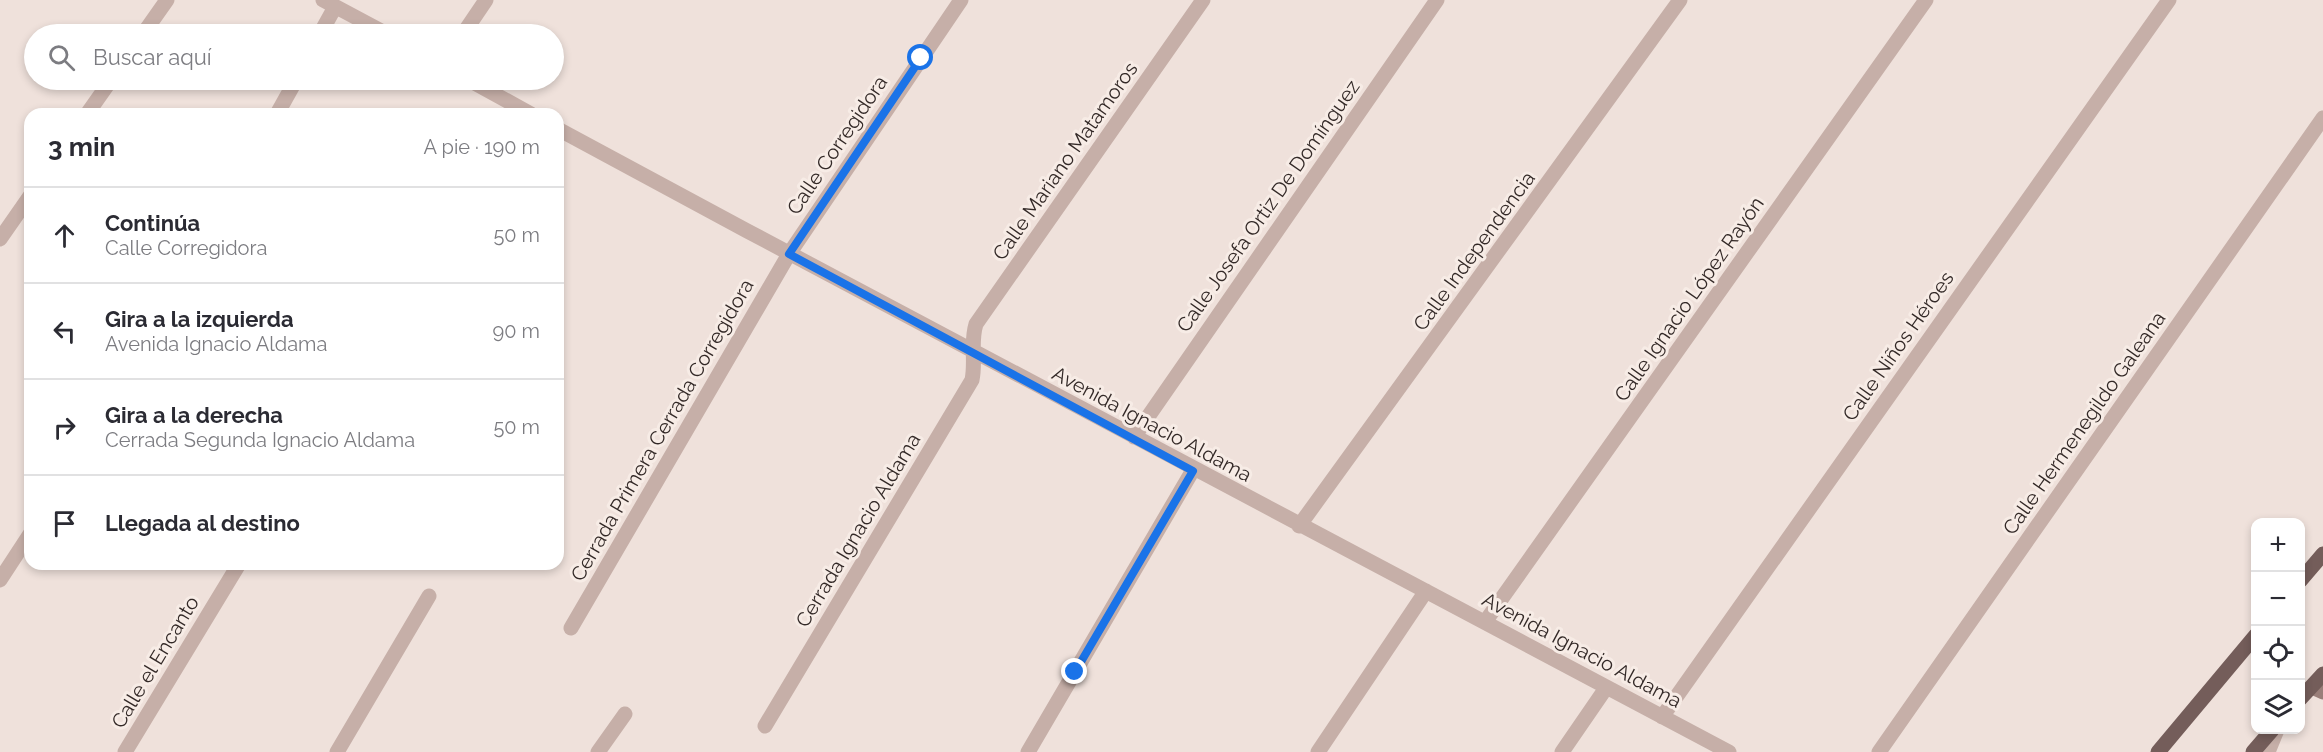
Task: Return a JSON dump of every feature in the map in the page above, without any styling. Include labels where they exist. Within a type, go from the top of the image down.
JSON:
[{"type":"main road","points":[[2305,576],[2323,554]]},
{"type":"main road","points":[[2158,752],[2251,641]]},
{"type":"main road","points":[[2317,690],[2323,674]]},
{"type":"main road","points":[[2253,752],[2268,734]]},
{"type":"street","points":[[149,24],[167,0]]},
{"type":"street","points":[[470,24],[486,0]]},
{"type":"street","name":"Calle Corregidora","points":[[789,254],[961,0]]},
{"type":"street","name":"Calle Mariano Matamoros","points":[[973,351],[972,338],[976,324],[1203,0]]},
{"type":"street","name":"Calle Josefa Ortiz De Domínguez","points":[[1134,437],[1437,0]]},
{"type":"street","name":"Calle Independencia","points":[[1299,526],[1680,0]]},
{"type":"street","name":"Calle Ignacio López Rayón","points":[[1485,622],[1926,0]]},
{"type":"street","name":"Calle Niños Héroes","points":[[1662,717],[2169,0]]},
{"type":"street","points":[[323,24],[329,3],[368,24]]},
{"type":"street","points":[[91,108],[104,90]]},
{"type":"street","points":[[280,108],[290,90]]},
{"type":"street","points":[[487,90],[520,108]]},
{"type":"street","name":"Calle Hermenegildo Galeana","points":[[1879,752],[2323,118]]},
{"type":"street","name":"Avenida Ignacio Aldama","points":[[564,132],[1134,437],[1193,471],[1426,591],[1729,752]]},
{"type":"street","points":[[0,239],[24,205]]},
{"type":"street","name":"Cerrada Primera Cerrada Corregidora","points":[[571,628],[789,254]]},
{"type":"street","name":"Cerrada Ignacio Aldama","points":[[765,726],[972,380],[975,367],[973,351]]},
{"type":"street","points":[[1028,752],[1193,471]]},
{"type":"street","points":[[0,580],[24,543]]},
{"type":"street","name":"Calle el Encanto","points":[[125,752],[235,570]]},
{"type":"street","points":[[1318,752],[1426,591]]},
{"type":"street","points":[[338,752],[429,596]]},
{"type":"street","points":[[1562,752],[1606,688]]},
{"type":"street","points":[[598,752],[625,714]]},
{"type":"street","points":[[2268,752],[2275,734]]},
{"type":"route","points":[[921,58],[789,254],[1134,437],[1193,471],[1075,672]]}]
